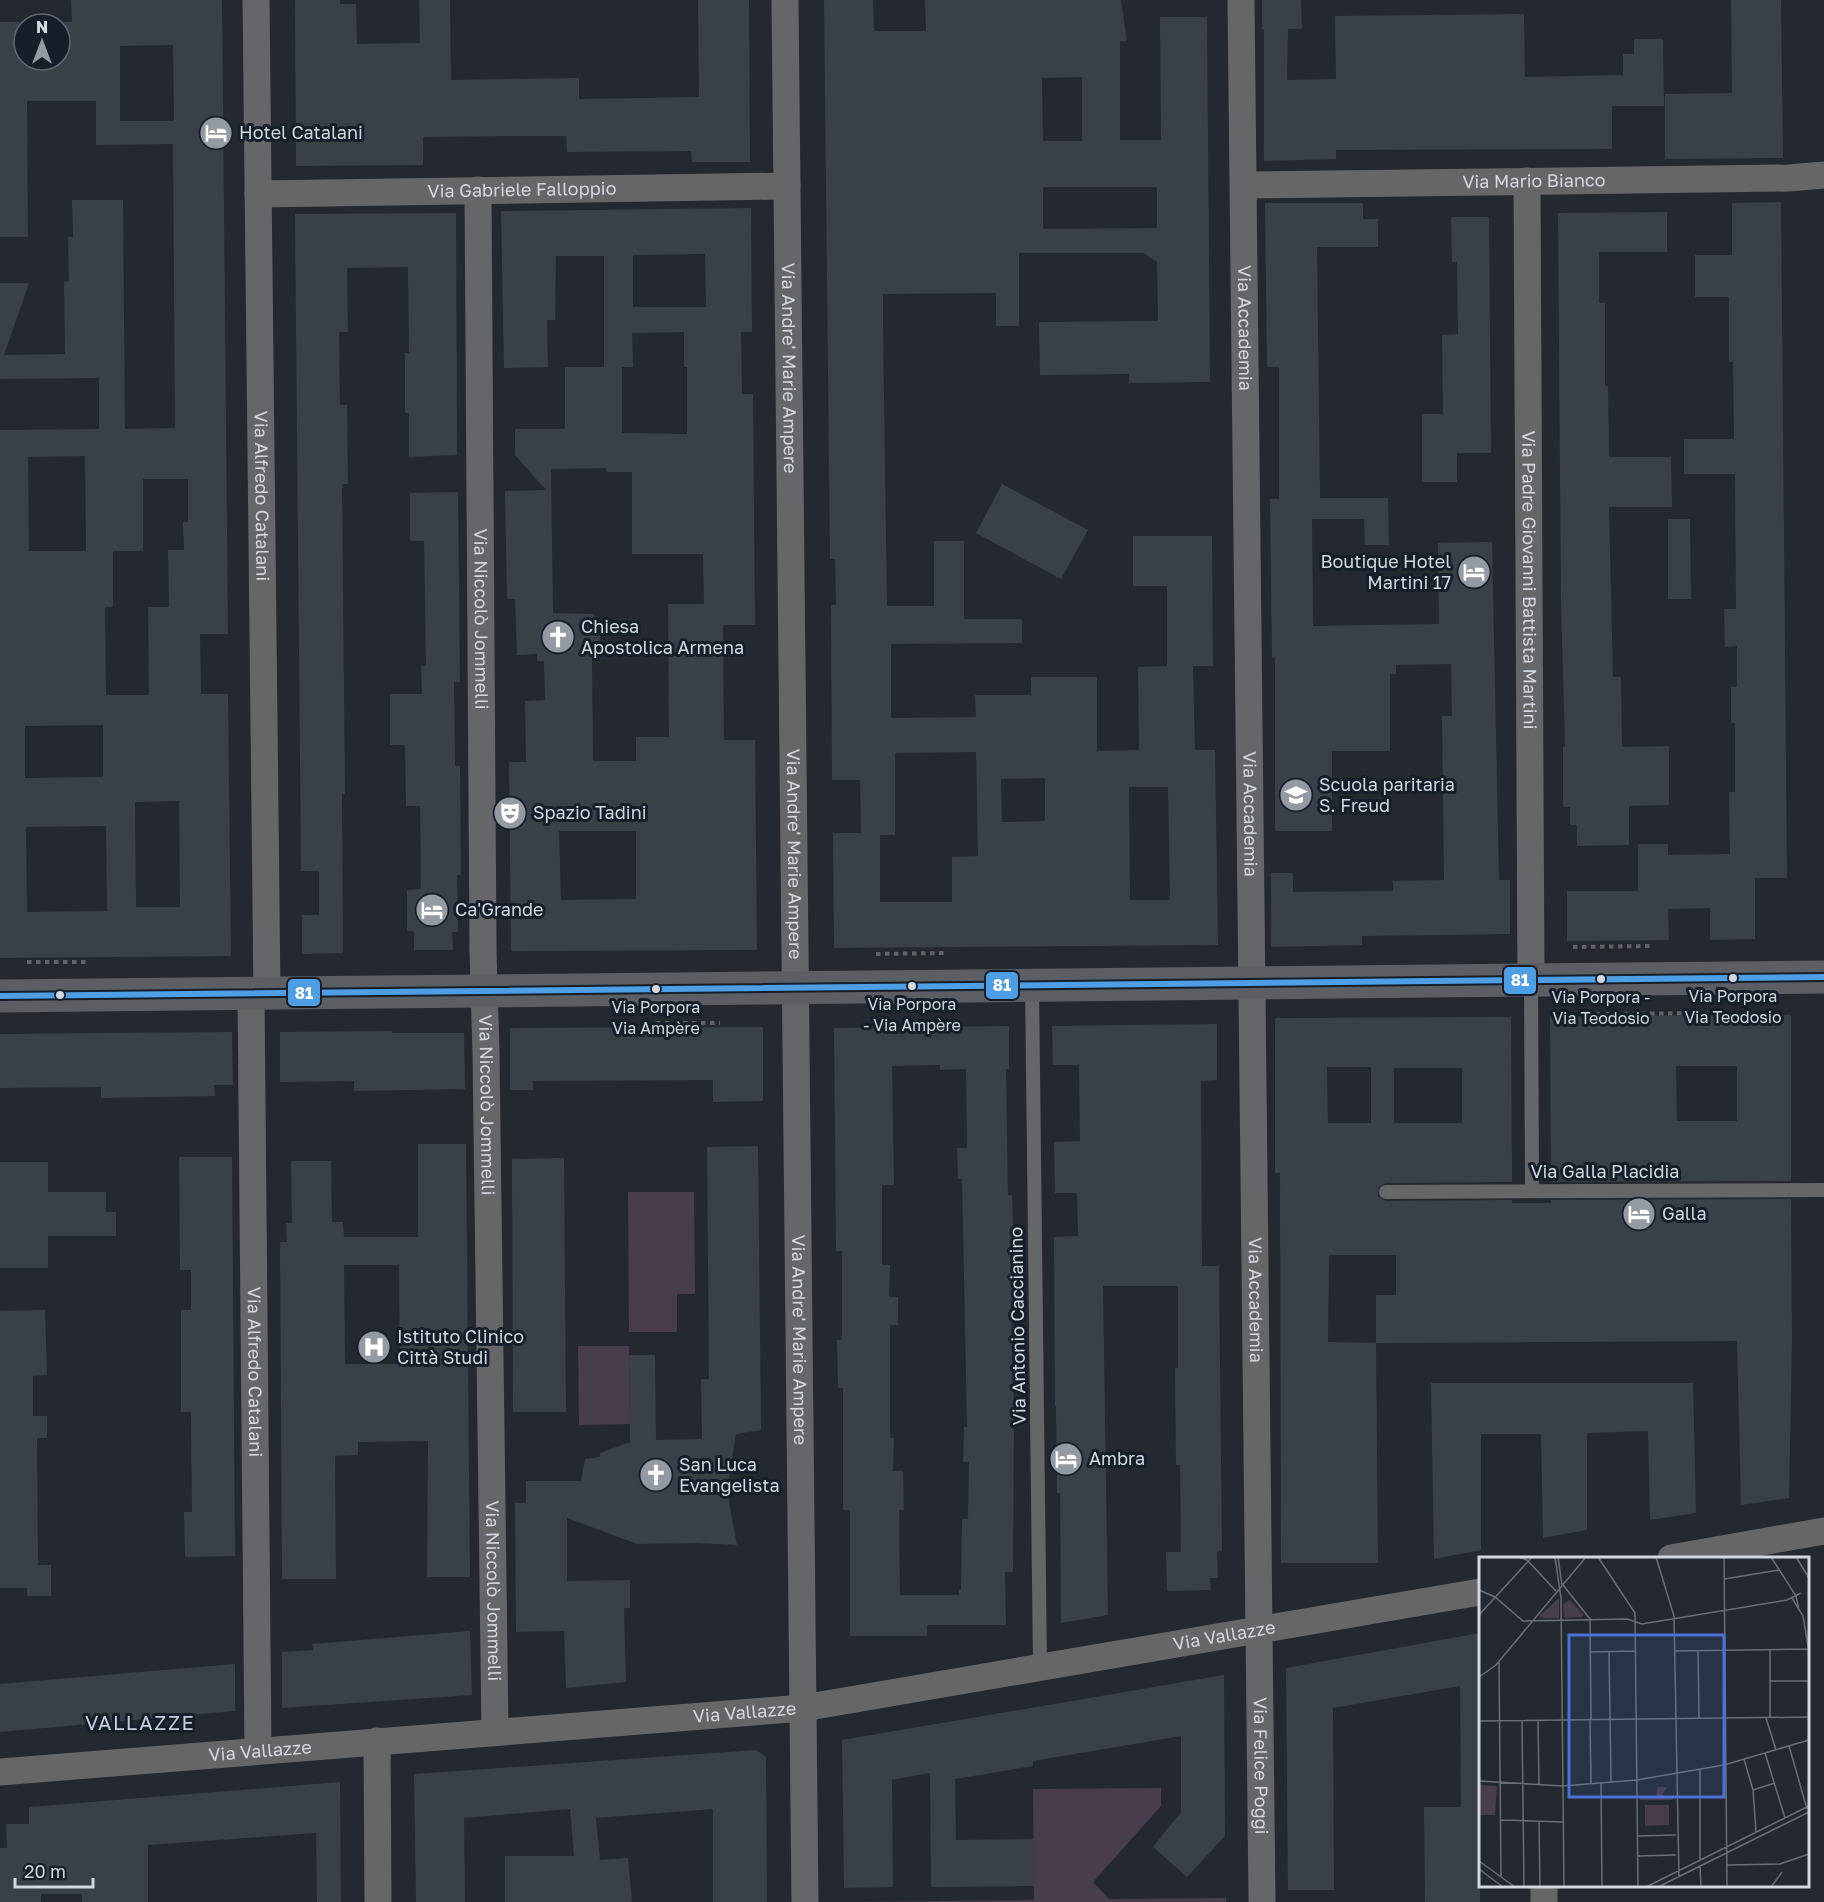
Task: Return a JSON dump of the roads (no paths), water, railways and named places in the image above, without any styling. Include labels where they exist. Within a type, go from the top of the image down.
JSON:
[{"type":"main road","points":[[0,996],[1824,977]]},
{"type":"street","name":"Via Alfredo Catalani","points":[[256,0],[259,994],[258,1750]]},
{"type":"street","name":"Via Andre' Marie Ampere","points":[[785,0],[805,1902]]},
{"type":"street","name":"Via Accademia","points":[[1242,0],[1260,1630]]},
{"type":"street","name":"Via Mario Bianco","points":[[1244,185],[1789,178],[1824,175]]},
{"type":"street","name":"Via Padre Giovanni Battista Martini","points":[[1527,182],[1531,979]]},
{"type":"street","name":"Via Gabriele Falloppio","points":[[258,194],[787,186]]},
{"type":"street","name":"Via Niccolò Jommelli","points":[[478,190],[483,939],[495,1732]]},
{"type":"street","points":[[1677,1557],[1824,1531]]},
{"type":"street","name":"Via Vallazze","points":[[0,1772],[803,1708],[1479,1592]]},
{"type":"street","name":"Via Felice Poggi","points":[[1260,1630],[1262,1902]]},
{"type":"street","points":[[377,1742],[378,1902]]},
{"type":"lane","points":[[1531,979],[1532,1191]]},
{"type":"lane","name":"Via Antonio Caccianino","points":[[1032,985],[1040,1667]]},
{"type":"lane","name":"Via Galla Placidia","points":[[1386,1192],[1824,1190]]},
{"type":"place","name":"Hotel Catalani","points":[[216,133]]},
{"type":"place","name":"Boutique Hotel Martini 17","points":[[1474,572]]},
{"type":"place","name":"Chiesa Apostolica Armena","points":[[558,637]]},
{"type":"place","name":"Scuola paritaria S. Freud","points":[[1296,795]]},
{"type":"place","name":"Spazio Tadini","points":[[510,813]]},
{"type":"place","name":"Ca'Grande","points":[[432,910]]},
{"type":"place","name":"Via Porpora Via Teodosio","points":[[1733,978]]},
{"type":"place","name":"Via Porpora - Via Teodosio","points":[[1601,979]]},
{"type":"place","name":"Via Porpora - Via Ampère","points":[[912,986]]},
{"type":"place","name":"Via Porpora Via Ampère","points":[[656,989]]},
{"type":"place","name":"Galla","points":[[1639,1214]]},
{"type":"place","name":"Istituto Clinico Città Studi","points":[[374,1347]]},
{"type":"place","name":"Ambra","points":[[1066,1459]]},
{"type":"place","name":"San Luca Evangelista","points":[[656,1475]]},
{"type":"district","name":"VALLAZZE","points":[[140,1723]]}]
